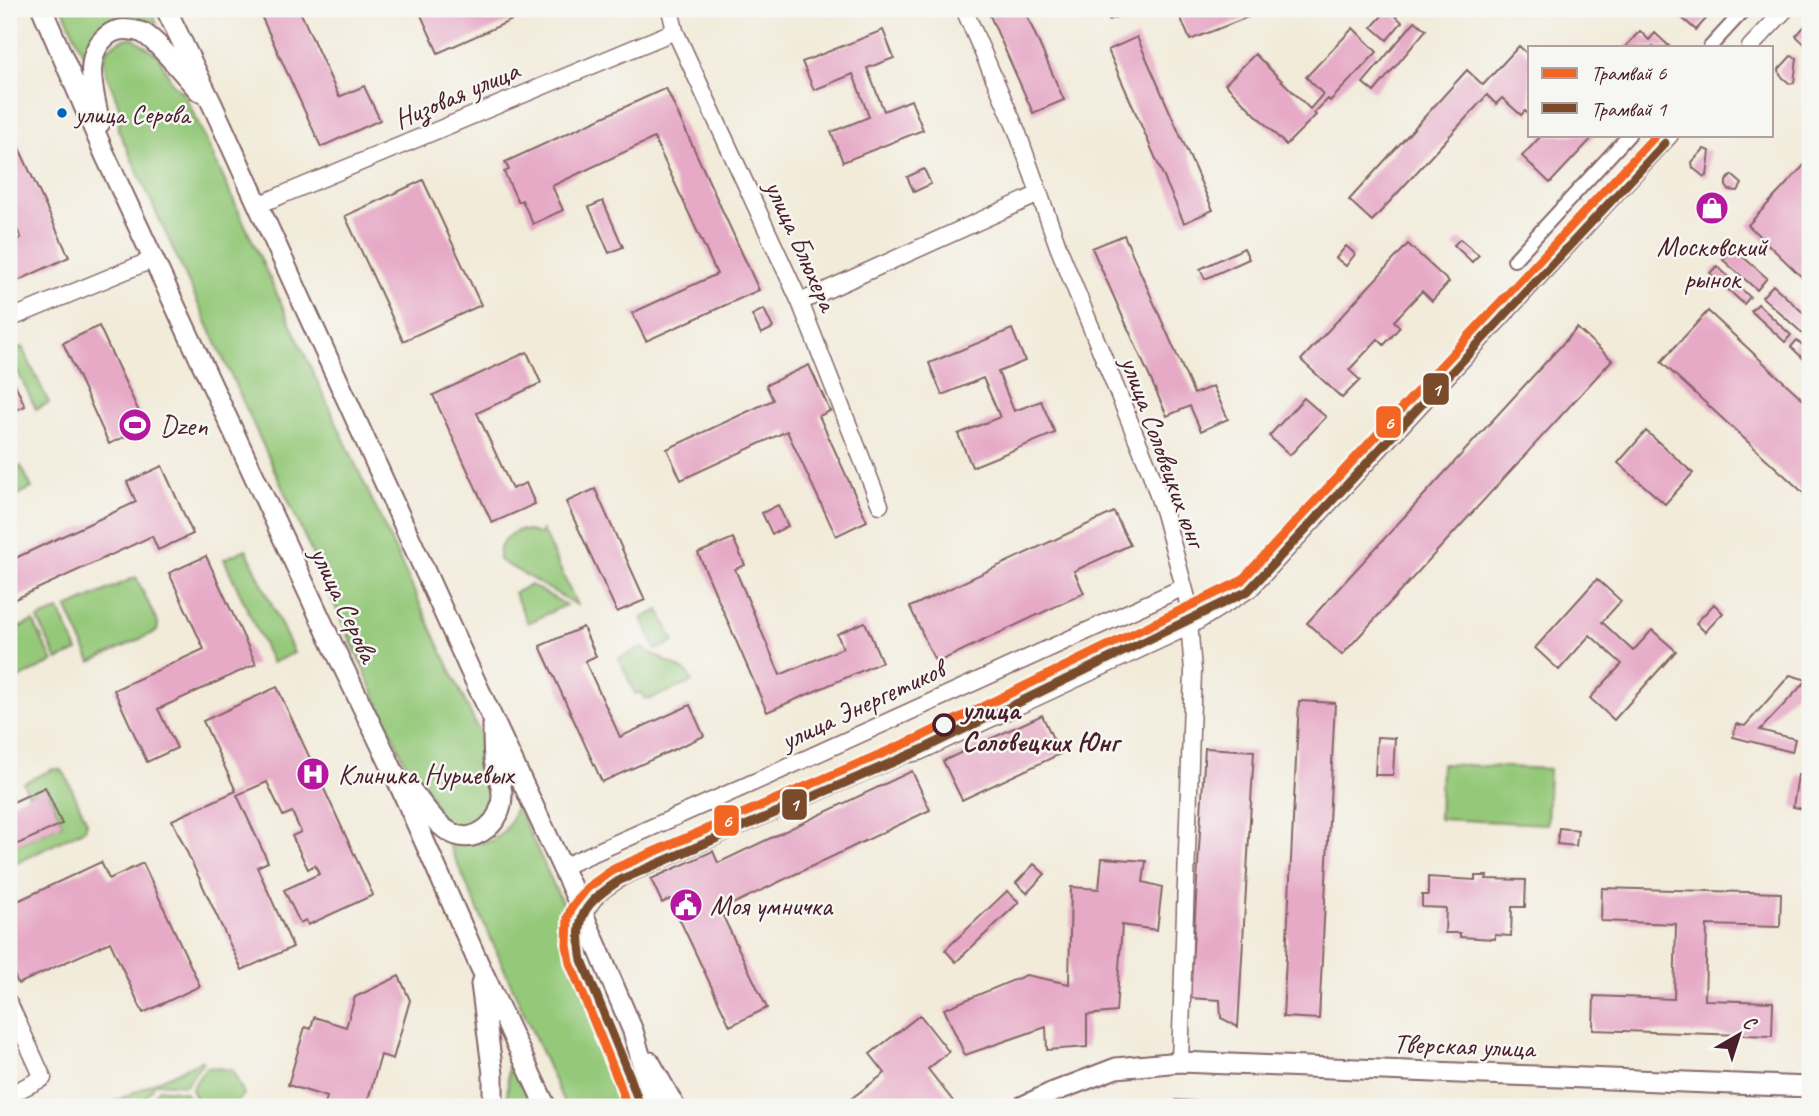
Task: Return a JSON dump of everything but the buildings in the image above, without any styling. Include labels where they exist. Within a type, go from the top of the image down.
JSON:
[{"type":"street","name":"улица Серова","points":[[41,9],[105,155],[390,764],[546,1107]]},
{"type":"street","points":[[166,9],[562,867],[633,1031],[675,1107]]},
{"type":"street","name":"улица Блюхера","points":[[670,9],[675,31],[800,302],[880,505]]},
{"type":"street","name":"улица Соловецких юнг","points":[[964,9],[1017,131],[1059,248],[1150,471],[1184,587],[1191,626],[1193,671],[1180,1062]]},
{"type":"street","points":[[1711,46],[1745,9]]},
{"type":"street","points":[[1751,46],[1786,9]]},
{"type":"street","points":[[105,155],[91,69],[98,45],[116,30],[142,33],[153,41],[212,104]]},
{"type":"street","name":"Низовая улица","points":[[258,205],[675,31]]},
{"type":"street","points":[[1514,260],[1628,136]]},
{"type":"street","points":[[583,914],[598,893],[621,877],[904,755],[919,752],[1191,626],[1250,589],[1669,136]]},
{"type":"street","points":[[800,302],[1039,194]]},
{"type":"street","points":[[9,319],[154,259]]},
{"type":"street","name":"улица Энергетиков","points":[[562,867],[756,782],[1184,587]]},
{"type":"street","points":[[390,764],[441,827],[458,836],[478,834],[492,823],[499,811],[502,794],[494,760],[493,717]]},
{"type":"street","points":[[478,962],[493,1074],[493,1107]]},
{"type":"street","points":[[9,1003],[43,1078],[9,1095]]},
{"type":"street","points":[[633,1031],[655,1107]]},
{"type":"street","name":"Тверская улица","points":[[1021,1107],[1116,1068],[1180,1062],[1810,1087]]},
{"type":"green space","points":[[63,9],[151,9],[157,24],[132,17],[110,20],[95,34],[85,59]]},
{"type":"green space","points":[[132,37],[159,56],[172,83],[185,95],[480,734],[480,757],[494,781],[492,809],[475,822],[463,825],[446,821],[436,809],[420,778],[407,767],[118,129],[120,110],[107,75],[104,57],[108,49],[117,42]]},
{"type":"green space","points":[[22,347],[49,403],[36,409],[9,354]]},
{"type":"green space","points":[[21,466],[32,488],[11,498],[9,471]]},
{"type":"green space","points":[[520,530],[539,535],[542,530],[577,605],[499,560],[504,541]]},
{"type":"green space","points":[[246,549],[294,653],[272,663],[224,559]]},
{"type":"green space","points":[[136,577],[158,624],[157,631],[91,662],[67,608]]},
{"type":"green space","points":[[531,585],[566,605],[528,623],[514,593]]},
{"type":"green space","points":[[59,610],[78,651],[57,660],[38,619]]},
{"type":"green space","points":[[659,610],[674,642],[656,650],[642,618]]},
{"type":"green space","points":[[33,621],[53,662],[9,683],[9,632]]},
{"type":"green space","points":[[642,648],[688,673],[692,682],[650,699],[644,698],[640,692],[635,694],[619,658]]},
{"type":"green space","points":[[1441,764],[1549,769],[1547,824],[1439,819]]},
{"type":"green space","points":[[53,769],[61,770],[65,774],[87,822],[85,829],[9,867],[9,848],[62,824],[46,788],[29,795],[23,783]]},
{"type":"green space","points":[[516,804],[602,991],[644,1107],[566,1107],[445,836],[469,843],[490,841],[506,829]]},
{"type":"green space","points":[[509,1045],[537,1107],[507,1107]]},
{"type":"green space","points":[[203,1061],[186,1085],[156,1083],[138,1107],[105,1106]]},
{"type":"green space","points":[[206,1067],[232,1070],[244,1094],[234,1107],[199,1107],[191,1089]]},
{"type":"green space","points":[[159,1089],[185,1092],[192,1107],[146,1107]]},
{"type":"tram line","name":"6","points":[[627,1107],[570,963],[567,945],[568,917],[572,907],[587,888],[614,869],[916,739],[1241,581],[1655,136]]},
{"type":"tram line","name":"1","points":[[639,1103],[582,960],[581,921],[584,912],[598,896],[620,880],[921,750],[1248,591],[1665,143]]},
{"type":"place","name":"улица Серова","points":[[62,113]]},
{"type":"place","name":"Московский рынок","points":[[1712,208]]},
{"type":"place","name":"Dzen","points":[[135,425]]},
{"type":"place","name":"улица Соловецких Юнг","points":[[944,725]]},
{"type":"place","name":"Клиника Нуриевых","points":[[313,774]]},
{"type":"place","name":"Моя умничка","points":[[686,905]]}]
